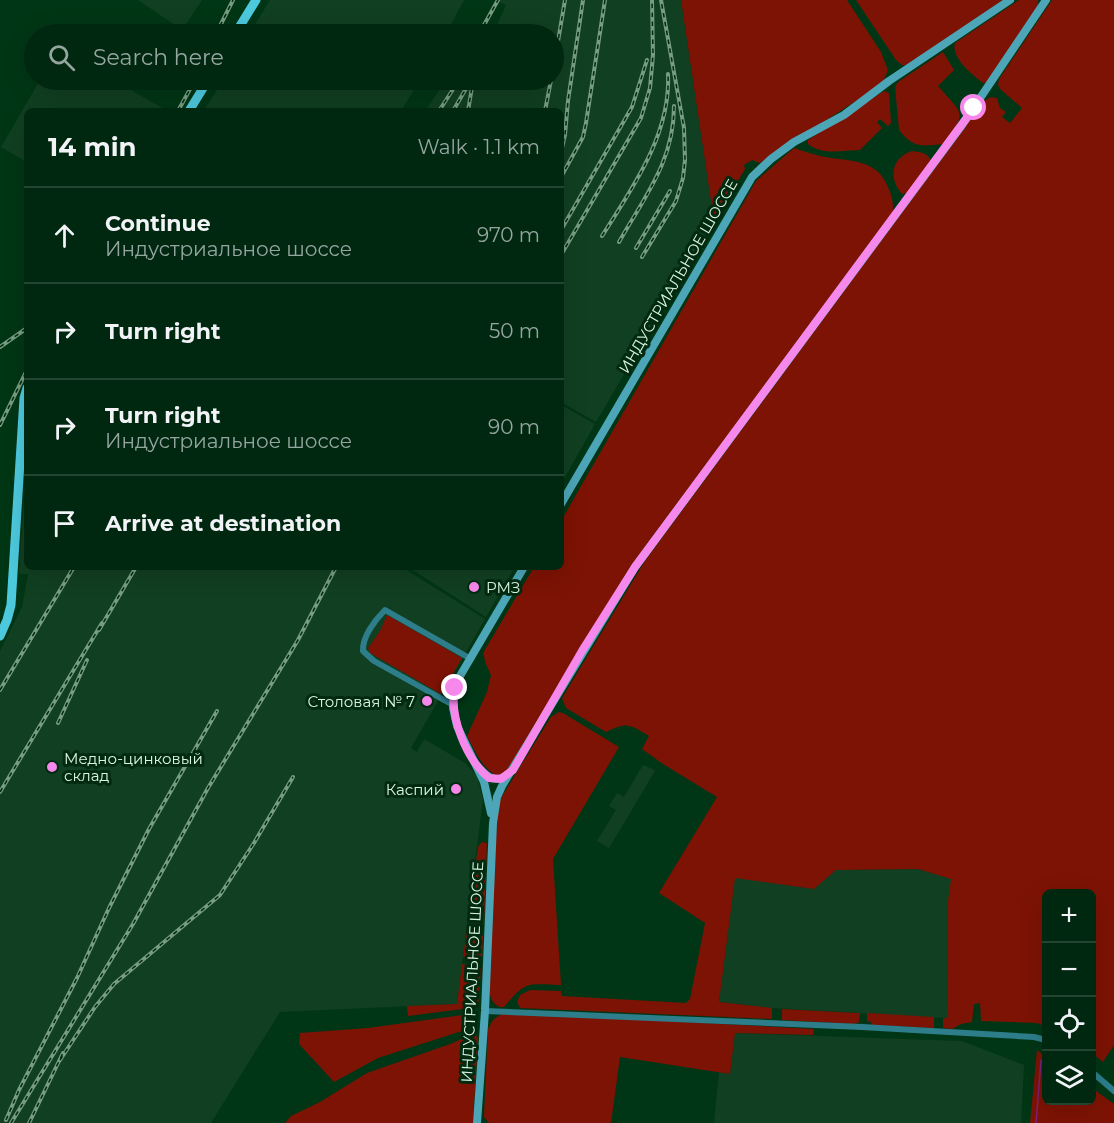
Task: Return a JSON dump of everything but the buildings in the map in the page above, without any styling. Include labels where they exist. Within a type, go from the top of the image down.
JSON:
[{"type":"main road","points":[[241,24],[256,0]]},
{"type":"main road","name":"ИНДУСТРИАЛЬНОЕ ШОССЕ","points":[[564,499],[752,177],[794,142],[844,115],[889,81],[1010,0]]},
{"type":"main road","name":"ИНДУСТРИАЛЬНОЕ ШОССЕ","points":[[477,1123],[496,797],[582,651],[635,567],[962,125],[1040,4],[1046,0]]},
{"type":"main road","points":[[191,108],[202,90]]},
{"type":"main road","points":[[0,636],[11,605],[24,398]]},
{"type":"main road","points":[[453,705],[455,688],[523,570]]},
{"type":"main road","name":"ИНДУСТРИАЛЬНОЕ ШОССЕ","points":[[453,705],[457,726],[484,782],[493,823]]},
{"type":"main road","points":[[472,758],[483,773],[495,780],[501,779],[513,770]]},
{"type":"street","points":[[453,705],[374,661],[363,651],[363,643],[385,610],[471,659]]},
{"type":"street","points":[[484,1011],[862,1027],[1042,1039]]},
{"type":"street","points":[[1096,1075],[1114,1091]]},
{"type":"shaded area","points":[[138,0],[202,0],[186,24],[173,24]]},
{"type":"shaded area","points":[[270,0],[464,0],[451,24],[255,24]]},
{"type":"shaded area","points":[[496,0],[681,0],[714,221],[596,422],[564,404],[564,108],[427,108],[439,90],[564,90],[564,24],[497,24],[506,5]]},
{"type":"shaded area","points":[[681,0],[847,0],[881,52],[888,70],[882,84],[760,163],[752,160],[744,165],[745,169],[714,221]]},
{"type":"shaded area","points":[[856,0],[1003,0],[908,66],[896,60]]},
{"type":"shaded area","points":[[1019,0],[1038,0],[1038,6],[988,82],[983,83],[959,60],[955,43]]},
{"type":"shaded area","points":[[1052,0],[1114,0],[1114,1045],[1103,1062],[1096,1056],[1096,889],[1042,889],[1042,1025],[981,1021],[980,1003],[974,1004],[972,1022],[952,1029],[943,1028],[943,1018],[947,1018],[948,901],[951,879],[918,869],[836,870],[814,889],[735,878],[719,1002],[772,1008],[772,1019],[520,1008],[517,1002],[520,995],[530,990],[561,991],[562,996],[686,1003],[690,999],[705,923],[659,893],[717,797],[642,749],[649,736],[628,726],[606,732],[566,708],[562,698],[645,561],[984,101],[991,97],[997,98],[1000,108],[1006,112],[1002,117],[1010,123],[1022,108],[1001,90],[998,85],[999,79]]},
{"type":"shaded area","points":[[943,52],[954,70],[938,86],[957,108],[959,119],[944,144],[919,145],[909,140],[899,130],[895,87],[898,82]]},
{"type":"shaded area","points":[[34,90],[131,90],[163,108],[24,108],[24,160],[1,147]]},
{"type":"shaded area","points":[[217,90],[414,90],[403,108],[205,108]]},
{"type":"shaded area","points":[[884,91],[889,93],[891,123],[888,126],[880,119],[877,122],[882,128],[860,150],[827,151],[808,144],[808,140]]},
{"type":"shaded area","points":[[794,148],[821,156],[856,162],[871,167],[883,177],[892,198],[893,212],[635,562],[510,769],[497,776],[483,764],[467,736],[487,692],[491,675],[483,653],[532,570],[564,570],[564,516],[756,181]]},
{"type":"shaded area","points":[[912,151],[924,154],[932,162],[908,193],[902,194],[895,182],[894,169],[900,158]]},
{"type":"shaded area","points":[[564,407],[595,424],[564,479]]},
{"type":"shaded area","points":[[24,496],[24,570],[407,570],[485,619],[411,748],[417,752],[424,739],[465,763],[477,776],[483,799],[457,1004],[280,1012],[211,1123],[0,1123],[0,651],[22,607],[28,574],[19,574]]},
{"type":"shaded area","name":"РМЗ","points":[[413,570],[513,570],[486,617]]},
{"type":"shaded area","points":[[387,615],[462,658],[441,694],[370,653],[368,648],[380,631]]},
{"type":"shaded area","points":[[559,712],[619,747],[553,859],[561,985],[528,985],[504,1007],[499,1007],[491,999],[489,988],[497,812],[500,800],[551,717]]},
{"type":"shaded area","points":[[643,765],[655,771],[609,848],[597,841],[616,810],[609,806],[617,793],[624,797]]},
{"type":"shaded area","points":[[482,842],[487,843],[484,922],[479,924],[468,920],[478,847]]},
{"type":"shaded area","points":[[918,869],[952,879],[948,901],[947,1018],[772,1008],[719,1002],[735,877],[813,889],[836,870]]},
{"type":"shaded area","points":[[467,928],[480,931],[483,936],[482,956],[477,960],[463,957]]},
{"type":"shaded area","points":[[462,964],[481,968],[478,1007],[408,1016],[407,1006],[457,1004]]},
{"type":"shaded area","points":[[782,1009],[860,1013],[859,1022],[854,1024],[782,1020]]},
{"type":"shaded area","points":[[477,1013],[476,1022],[465,1030],[378,1058],[334,1082],[299,1044],[300,1033],[368,1028]]},
{"type":"shaded area","points":[[867,1013],[934,1017],[934,1028],[872,1025],[867,1021]]},
{"type":"shaded area","points":[[501,1014],[814,1029],[813,1035],[735,1033],[730,1074],[620,1057],[611,1123],[489,1123],[484,1117],[488,1029],[493,1020]]},
{"type":"shaded area","points":[[735,1033],[962,1041],[1024,1065],[1021,1123],[714,1123],[719,1072],[730,1074]]},
{"type":"shaded area","points":[[471,1034],[478,1037],[473,1123],[285,1123],[291,1116],[320,1102],[367,1073],[453,1043]]},
{"type":"shaded area","points":[[1037,1050],[1042,1054],[1042,1105],[1096,1105],[1096,1091],[1114,1104],[1114,1123],[1030,1123]]},
{"type":"waterway","points":[[1036,1123],[1041,1060]]},
{"type":"railway","points":[[221,24],[233,0]]},
{"type":"railway","points":[[485,24],[498,0]]},
{"type":"railway","points":[[561,24],[565,0]]},
{"type":"railway","points":[[564,139],[583,0]]},
{"type":"railway","points":[[564,172],[583,137],[605,0]]},
{"type":"railway","points":[[564,250],[641,118],[650,88],[653,55],[652,0]]},
{"type":"railway","points":[[642,257],[676,201],[683,178],[685,160],[684,128],[661,0]]},
{"type":"railway","points":[[564,225],[632,107],[647,60]]},
{"type":"railway","points":[[602,236],[637,179],[657,139],[667,96],[668,74]]},
{"type":"railway","points":[[180,108],[190,90]]},
{"type":"railway","points":[[441,108],[453,90]]},
{"type":"railway","points":[[455,108],[465,90]]},
{"type":"railway","points":[[468,108],[472,90]]},
{"type":"railway","points":[[546,108],[549,90]]},
{"type":"railway","points":[[619,242],[648,193],[663,161],[673,126],[674,106]]},
{"type":"railway","points":[[636,248],[670,191]]},
{"type":"railway","points":[[0,347],[24,330]]},
{"type":"railway","points":[[0,425],[24,376]]},
{"type":"railway","points":[[0,690],[72,570]]},
{"type":"railway","points":[[99,630],[134,570]]},
{"type":"railway","points":[[11,1123],[133,924],[208,788],[298,640],[334,570]]},
{"type":"railway","points":[[0,792],[102,623]]},
{"type":"railway","points":[[58,723],[87,660]]},
{"type":"railway","points":[[6,1120],[149,829],[217,711]]},
{"type":"railway","points":[[60,1060],[95,1007],[114,984],[220,895],[293,777]]},
{"type":"railway","points":[[29,1123],[63,1053]]},
{"type":"place","name":"РМЗ","points":[[474,587]]},
{"type":"place","name":"Столовая № 7","points":[[427,701]]},
{"type":"place","name":"Медно-цинковый склад","points":[[52,767]]},
{"type":"place","name":"Каспий","points":[[456,789]]},
{"type":"route","points":[[455,688],[454,717],[472,758],[489,778],[501,779],[513,770],[582,651],[635,567],[974,108]]}]
